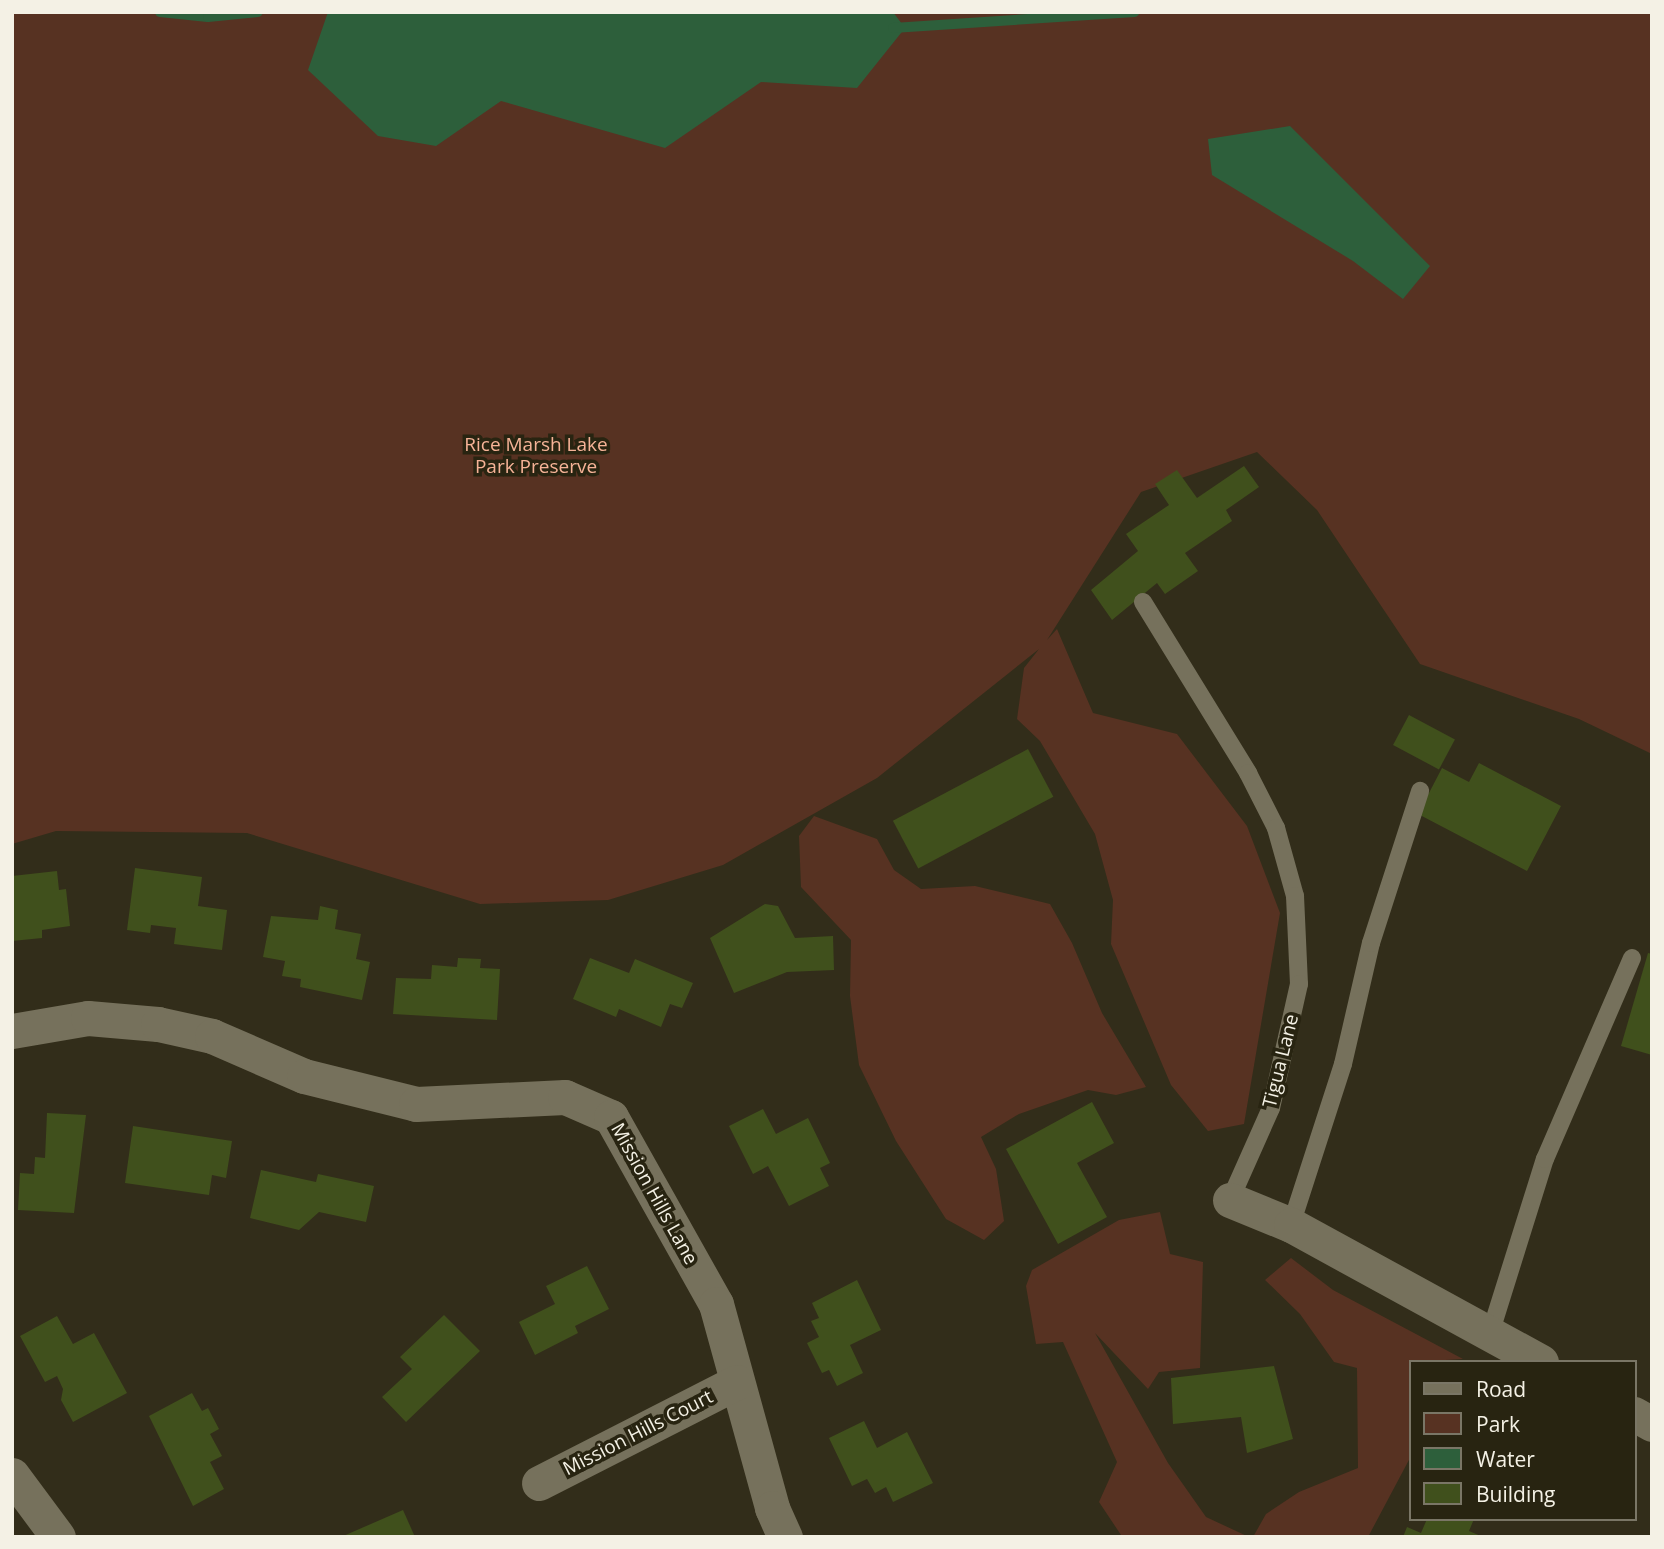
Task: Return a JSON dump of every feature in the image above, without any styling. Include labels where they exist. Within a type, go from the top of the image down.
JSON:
[{"type":"street","name":"Mission Hills Lane","points":[[12,1031],[88,1018],[158,1024],[212,1036],[304,1076],[416,1104],[565,1097],[611,1117],[716,1304],[772,1508],[785,1537]]},
{"type":"street","name":"Tigua Lane","points":[[1230,1200],[1291,1225],[1537,1360]]},
{"type":"street","name":"Mission Hills Court","points":[[539,1483],[737,1382]]},
{"type":"street","points":[[1636,1415],[1652,1424]]},
{"type":"street","points":[[12,1475],[58,1537]]},
{"type":"lane","name":"Tigua Lane","points":[[1143,602],[1248,773],[1276,828],[1295,896],[1299,984],[1271,1108],[1230,1200]]},
{"type":"lane","points":[[1291,1225],[1343,1064],[1371,943],[1420,791]]},
{"type":"lane","points":[[1490,1334],[1545,1160],[1632,958]]},
{"type":"green space","name":"Rice Marsh Lake Park Preserve","points":[[12,12],[1652,12],[1652,754],[1579,719],[1420,664],[1317,510],[1257,452],[1141,492],[1047,640],[1057,629],[1093,713],[1177,734],[1247,826],[1280,913],[1244,1124],[1208,1131],[1171,1085],[1111,944],[1113,900],[1095,834],[1040,741],[1017,719],[1024,668],[1039,649],[877,778],[723,865],[608,900],[480,904],[247,833],[56,831],[12,844]]},
{"type":"green space","points":[[814,816],[877,839],[894,870],[921,889],[975,886],[1050,904],[1072,943],[1102,1013],[1146,1087],[1116,1095],[1088,1090],[1019,1114],[981,1137],[996,1169],[1004,1221],[984,1240],[946,1219],[896,1141],[859,1065],[850,996],[851,940],[801,887],[799,836]]},
{"type":"green space","points":[[1160,1212],[1170,1254],[1203,1262],[1200,1368],[1159,1372],[1148,1389],[1095,1333],[1168,1463],[1206,1517],[1249,1537],[1121,1535],[1099,1502],[1117,1462],[1063,1342],[1036,1344],[1026,1286],[1032,1270],[1119,1220]]},
{"type":"green space","points":[[1291,1258],[1333,1290],[1463,1359],[1408,1360],[1408,1462],[1368,1537],[1253,1537],[1266,1514],[1299,1492],[1358,1468],[1357,1368],[1334,1362],[1300,1314],[1265,1280]]},
{"type":"water","points":[[328,12],[893,12],[905,28],[857,88],[761,82],[665,148],[501,101],[436,146],[378,136],[308,70]]},
{"type":"water","points":[[1290,126],[1430,266],[1403,299],[1353,261],[1212,175],[1208,139]]},
{"type":"building","points":[[1244,466],[1259,487],[1226,510],[1232,521],[1185,553],[1198,571],[1165,594],[1157,583],[1112,620],[1091,590],[1138,551],[1126,534],[1169,505],[1155,484],[1177,470],[1197,498]]},
{"type":"building","points":[[1409,715],[1455,739],[1439,769],[1393,745]]},
{"type":"building","points":[[1028,749],[1053,797],[918,869],[893,821]]},
{"type":"building","points":[[1479,763],[1561,806],[1527,871],[1418,814],[1442,768],[1469,782]]},
{"type":"building","points":[[135,868],[202,877],[198,906],[227,910],[222,950],[174,944],[176,928],[151,925],[150,933],[127,930]]},
{"type":"building","points":[[57,871],[59,890],[66,889],[70,926],[42,930],[42,938],[12,941],[12,876]]},
{"type":"building","points":[[765,904],[778,906],[795,938],[833,936],[834,970],[787,972],[734,993],[710,938]]},
{"type":"building","points":[[320,906],[338,910],[335,929],[361,934],[356,959],[370,962],[362,1000],[300,987],[301,979],[282,976],[285,961],[263,957],[271,916],[318,920]]},
{"type":"building","points":[[1648,953],[1652,954],[1652,1055],[1621,1046]]},
{"type":"building","points":[[458,958],[481,959],[480,968],[500,969],[497,1020],[393,1014],[396,978],[431,979],[432,965],[457,967]]},
{"type":"building","points":[[590,958],[629,973],[635,959],[693,983],[682,1008],[670,1004],[661,1027],[619,1009],[616,1017],[573,999]]},
{"type":"building","points":[[1092,1102],[1114,1143],[1077,1163],[1107,1217],[1058,1244],[1006,1149]]},
{"type":"building","points":[[763,1109],[776,1134],[808,1118],[830,1163],[820,1168],[829,1186],[789,1206],[768,1166],[753,1174],[729,1126]]},
{"type":"building","points":[[47,1113],[86,1115],[74,1213],[18,1210],[20,1173],[34,1174],[35,1157],[45,1158]]},
{"type":"building","points":[[133,1126],[232,1141],[226,1178],[212,1175],[209,1195],[125,1183]]},
{"type":"building","points":[[261,1170],[316,1182],[318,1174],[374,1186],[366,1222],[319,1212],[299,1230],[250,1218]]},
{"type":"building","points":[[587,1266],[609,1309],[575,1326],[578,1333],[535,1355],[519,1322],[555,1304],[546,1286]]},
{"type":"building","points":[[857,1280],[881,1330],[850,1345],[863,1373],[837,1386],[829,1370],[822,1373],[807,1343],[819,1337],[811,1321],[819,1318],[812,1303]]},
{"type":"building","points":[[444,1315],[480,1351],[406,1422],[382,1397],[412,1369],[400,1357]]},
{"type":"building","points":[[57,1316],[73,1344],[94,1333],[127,1393],[73,1422],[61,1400],[63,1389],[57,1376],[45,1382],[20,1336]]},
{"type":"building","points":[[1274,1366],[1293,1439],[1247,1453],[1241,1417],[1173,1424],[1171,1378]]},
{"type":"building","points":[[192,1393],[202,1411],[208,1408],[219,1429],[210,1434],[222,1456],[210,1462],[224,1489],[193,1506],[149,1416]]},
{"type":"building","points":[[864,1421],[877,1448],[907,1432],[933,1483],[893,1502],[886,1487],[875,1493],[867,1479],[852,1486],[829,1438]]},
{"type":"building","points":[[403,1510],[415,1537],[341,1537]]},
{"type":"building","points":[[1426,1521],[1473,1521],[1469,1531],[1483,1537],[1403,1537],[1407,1527],[1421,1533]]},
{"type":"waterway","points":[[160,12],[208,17],[258,12]]},
{"type":"waterway","points":[[893,28],[1134,12]]}]
